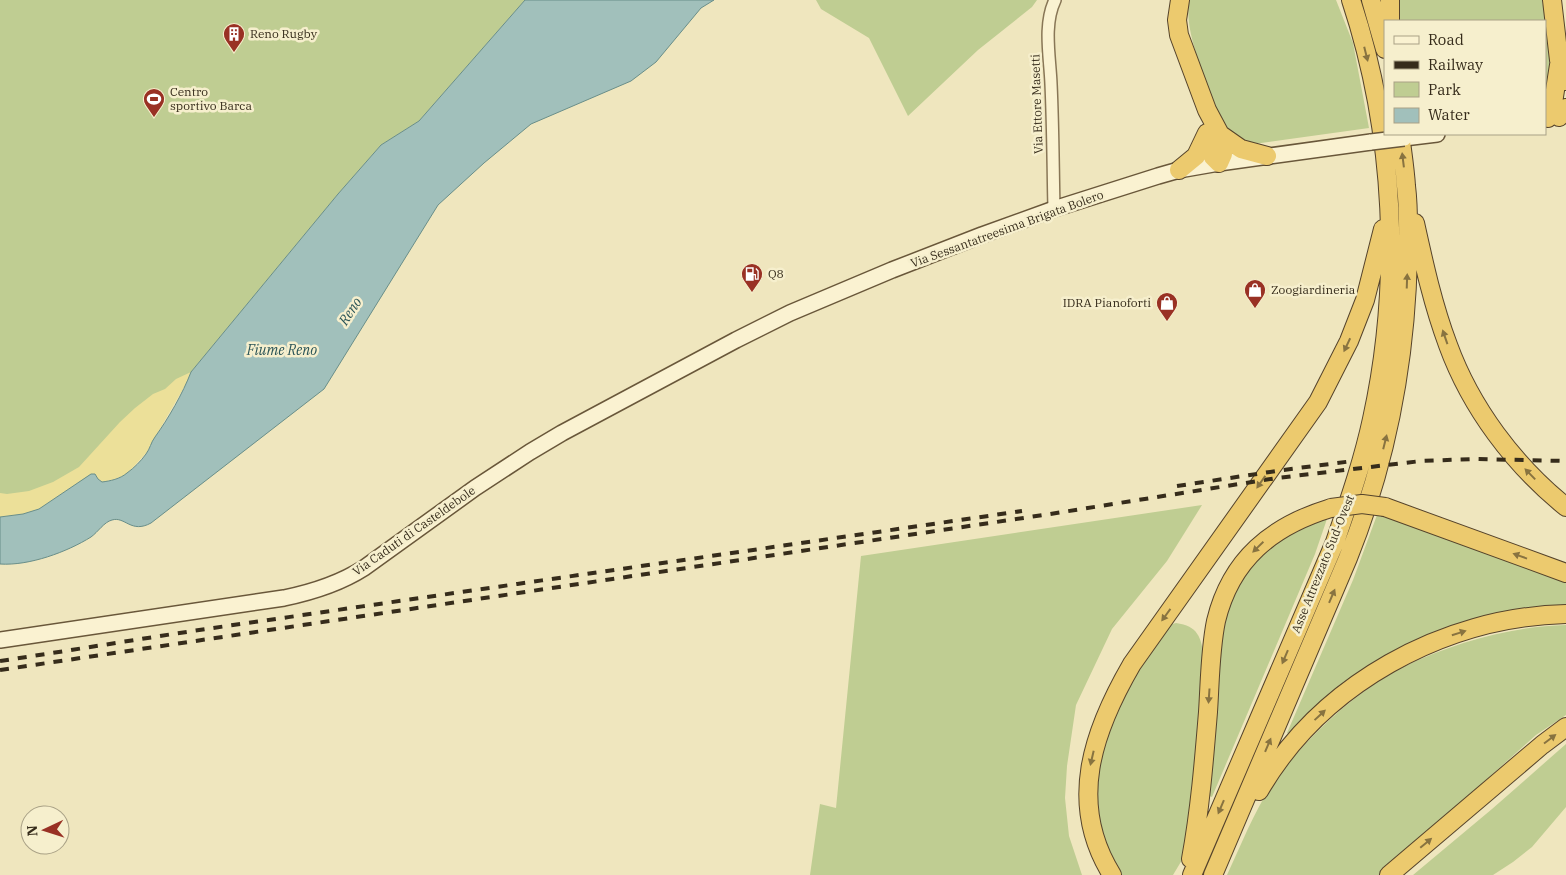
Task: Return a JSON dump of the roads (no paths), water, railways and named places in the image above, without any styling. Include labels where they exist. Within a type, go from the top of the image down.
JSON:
[{"type":"highway","points":[[1180,0],[1177,20],[1179,35],[1207,110],[1214,136],[1224,146],[1219,163]]},
{"type":"highway","points":[[1371,0],[1384,46]]},
{"type":"highway","points":[[1390,0],[1390,20]]},
{"type":"highway","points":[[1552,0],[1559,60],[1566,81]]},
{"type":"highway","name":"Asse Attrezzato Sud-Ovest","points":[[1190,875],[1335,542],[1356,481],[1372,419],[1383,354],[1390,271],[1389,206],[1383,134],[1366,53],[1350,2]]},
{"type":"highway","points":[[1554,116],[1559,60]]},
{"type":"highway","name":"Asse Attrezzato Sud-Ovest","points":[[1222,854],[1348,558],[1366,511],[1392,413],[1402,354],[1407,285],[1408,218],[1400,135]]},
{"type":"highway","points":[[1214,136],[1241,149],[1267,156]]},
{"type":"highway","points":[[1179,170],[1196,156],[1214,136]]},
{"type":"highway","points":[[1406,187],[1432,298],[1448,345],[1462,378],[1480,409],[1513,456],[1566,507]]},
{"type":"highway","points":[[1112,875],[1093,832],[1089,815],[1088,796],[1091,760],[1104,718],[1132,664],[1318,402],[1349,341],[1365,300],[1389,206]]},
{"type":"highway","points":[[1190,875],[1201,793],[1213,640],[1221,605],[1227,590],[1242,563],[1263,541],[1301,518],[1331,508],[1362,504],[1386,507],[1566,573]]},
{"type":"highway","points":[[1213,875],[1222,854],[1270,770],[1284,752],[1319,716],[1360,681],[1405,655],[1455,634],[1506,620],[1566,614]]},
{"type":"highway","points":[[1389,875],[1542,745],[1566,728]]},
{"type":"main road","name":"Via Sessantatreesima Brigata Bolero","points":[[790,313],[892,270],[1054,209],[1179,170],[1323,148],[1426,135]]},
{"type":"main road","name":"Via Caduti di Casteldebole","points":[[0,640],[284,598],[332,585],[364,568],[475,488],[538,447],[736,340],[790,313]]},
{"type":"street","name":"Via Ettore Masetti","points":[[1054,209],[1048,32],[1050,15],[1055,0]]},
{"type":"water","name":"Fiume Reno","points":[[525,0],[714,0],[701,8],[656,62],[631,81],[531,124],[438,205],[324,389],[151,523],[138,527],[121,520],[112,520],[91,537],[59,553],[23,563],[0,564],[0,517],[23,514],[39,509],[91,474],[95,474],[102,482],[118,478],[140,462],[175,406],[191,372],[338,194],[381,145],[419,121]]},
{"type":"railway","points":[[0,670],[1050,514],[1277,478],[1421,461],[1475,459],[1566,461]]},
{"type":"railway","points":[[1177,486],[1353,461]]},
{"type":"railway","points":[[0,661],[1022,511]]},
{"type":"place","name":"Reno Rugby","points":[[234,53]]},
{"type":"place","name":"Centro sportivo Barca","points":[[154,118]]},
{"type":"place","name":"Q8","points":[[752,293]]},
{"type":"place","name":"Zoogiardineria","points":[[1255,309]]},
{"type":"place","name":"IDRA Pianoforti","points":[[1167,322]]},
{"type":"water label","name":"Reno","points":[[350,311]]}]
